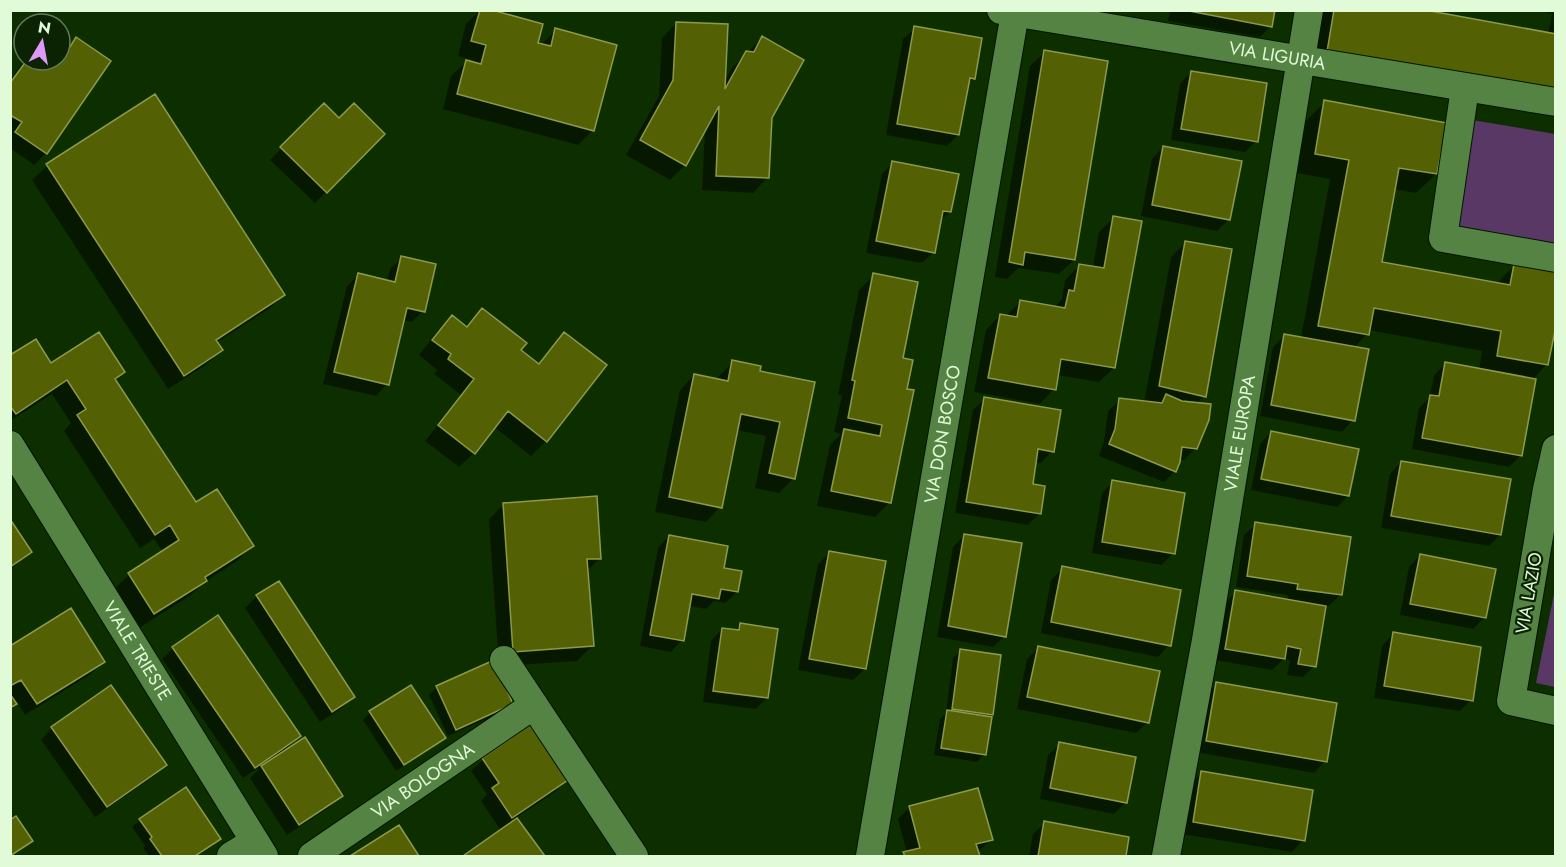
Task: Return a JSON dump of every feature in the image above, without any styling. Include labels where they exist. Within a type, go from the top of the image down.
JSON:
[{"type":"street","name":"VIALE EUROPA","points":[[1166,856],[1206,640],[1308,10]]},
{"type":"street","name":"VIA LIGURIA","points":[[1008,12],[1556,102]]},
{"type":"street","name":"VIA DON BOSCO","points":[[870,856],[1008,12]]},
{"type":"street","points":[[1465,88],[1443,237],[1556,258]]},
{"type":"street","name":"VIALE TRIESTE","points":[[10,445],[250,852]]},
{"type":"street","name":"VIA LAZIO","points":[[1556,450],[1547,489],[1511,700],[1556,711]]},
{"type":"street","points":[[504,660],[634,856]]},
{"type":"street","name":"VIA BOLOGNA","points":[[312,856],[534,705]]},
{"type":"shaded area","points":[[1472,120],[1555,134],[1555,246],[1454,229]]},
{"type":"shaded area","points":[[1555,589],[1555,687],[1536,683]]},
{"type":"building","points":[[480,10],[492,10],[543,24],[538,43],[551,46],[555,28],[617,45],[594,131],[457,94],[466,60],[481,64],[486,45],[471,41]]},
{"type":"building","points":[[1184,10],[1275,10],[1272,27]]},
{"type":"building","points":[[1334,10],[1425,10],[1556,34],[1556,92],[1327,52]]},
{"type":"building","points":[[676,22],[728,24],[725,89],[746,51],[754,52],[762,36],[804,60],[772,118],[769,178],[716,176],[719,106],[686,166],[640,140],[673,80]]},
{"type":"building","points":[[914,26],[982,38],[975,79],[970,78],[959,135],[897,124]]},
{"type":"building","points":[[76,37],[111,61],[47,154],[15,132],[22,122],[10,115],[10,83],[18,72],[72,72],[72,44]]},
{"type":"building","points":[[1044,50],[1108,61],[1075,260],[1025,252],[1023,265],[1009,262]]},
{"type":"building","points":[[1191,71],[1267,83],[1258,142],[1181,129]]},
{"type":"building","points":[[155,94],[285,295],[216,340],[223,350],[184,376],[46,164]]},
{"type":"building","points":[[1324,100],[1447,123],[1437,174],[1399,168],[1382,262],[1510,285],[1514,264],[1556,272],[1556,326],[1548,365],[1497,356],[1501,331],[1374,308],[1369,335],[1318,326],[1349,160],[1315,154]]},
{"type":"building","points":[[324,103],[339,118],[354,103],[385,134],[327,193],[280,147]]},
{"type":"building","points":[[1163,146],[1242,161],[1230,220],[1152,205]]},
{"type":"building","points":[[892,161],[959,174],[951,212],[943,211],[935,253],[876,241]]},
{"type":"building","points":[[1113,216],[1142,221],[1115,368],[1061,359],[1056,390],[988,378],[1000,314],[1017,317],[1020,300],[1065,308],[1069,290],[1074,291],[1079,264],[1104,268]]},
{"type":"building","points":[[1185,241],[1232,249],[1206,397],[1159,386]]},
{"type":"building","points":[[401,256],[436,264],[425,312],[407,308],[389,385],[334,372],[358,273],[395,282]]},
{"type":"building","points":[[873,273],[918,282],[903,358],[913,360],[907,389],[914,390],[891,503],[831,491],[844,429],[880,436],[882,425],[848,418],[855,381],[852,380]]},
{"type":"building","points":[[482,308],[527,343],[521,350],[539,364],[564,332],[607,365],[547,442],[508,411],[475,454],[438,425],[474,379],[448,359],[451,354],[432,340],[452,315],[467,327]]},
{"type":"building","points":[[99,332],[125,372],[115,379],[196,502],[217,489],[254,546],[205,577],[207,581],[154,614],[128,573],[179,540],[170,525],[155,535],[77,415],[86,409],[67,380],[16,414],[10,406],[10,355],[36,339],[51,363]]},
{"type":"building","points":[[1284,334],[1369,349],[1355,421],[1271,405]]},
{"type":"building","points":[[732,360],[761,366],[760,371],[815,382],[795,479],[769,473],[780,422],[741,414],[722,508],[669,497],[694,374],[728,381]]},
{"type":"building","points":[[1445,362],[1536,379],[1522,456],[1422,438],[1430,395],[1439,396]]},
{"type":"building","points":[[1166,394],[1182,401],[1211,404],[1209,420],[1197,449],[1182,447],[1176,472],[1109,444],[1115,429],[1119,398],[1162,403]]},
{"type":"building","points":[[984,397],[1061,410],[1054,452],[1038,449],[1033,484],[1045,486],[1041,514],[966,502]]},
{"type":"building","points":[[1271,431],[1359,449],[1349,496],[1261,479]]},
{"type":"building","points":[[1401,461],[1511,479],[1501,535],[1391,516]]},
{"type":"building","points":[[1112,480],[1185,493],[1175,554],[1102,542]]},
{"type":"building","points":[[597,496],[601,559],[587,559],[594,646],[513,652],[503,503]]},
{"type":"building","points":[[10,519],[32,552],[10,567]]},
{"type":"building","points":[[1255,522],[1351,537],[1342,595],[1297,589],[1298,584],[1247,576]]},
{"type":"building","points":[[964,534],[1022,543],[1006,637],[948,626]]},
{"type":"building","points":[[669,535],[728,546],[724,568],[742,571],[738,592],[721,589],[719,599],[692,594],[684,641],[650,635]]},
{"type":"building","points":[[829,551],[886,561],[866,669],[809,659]]},
{"type":"building","points":[[1420,554],[1496,569],[1486,618],[1410,604]]},
{"type":"building","points":[[1062,566],[1181,590],[1171,646],[1051,622]]},
{"type":"building","points":[[279,581],[355,697],[332,712],[256,595]]},
{"type":"building","points":[[1235,590],[1326,606],[1316,667],[1298,664],[1301,649],[1287,646],[1285,659],[1225,649]]},
{"type":"building","points":[[71,608],[105,662],[37,704],[21,680],[10,686],[10,646]]},
{"type":"building","points":[[218,615],[301,736],[255,768],[172,647]]},
{"type":"building","points":[[740,623],[778,629],[768,698],[713,691],[722,628],[739,630]]},
{"type":"building","points":[[1393,632],[1481,647],[1473,701],[1384,686]]},
{"type":"building","points":[[1038,646],[1160,671],[1149,723],[1027,697]]},
{"type":"building","points":[[960,649],[1001,655],[993,715],[952,709]]},
{"type":"building","points":[[494,660],[513,704],[456,730],[436,686]]},
{"type":"building","points":[[1216,682],[1337,703],[1327,762],[1206,741]]},
{"type":"building","points":[[111,685],[167,765],[107,807],[51,727]]},
{"type":"building","points":[[411,685],[446,738],[404,765],[369,711]]},
{"type":"building","points":[[10,694],[17,704],[10,708]]},
{"type":"building","points":[[947,710],[992,717],[986,755],[941,748]]},
{"type":"building","points":[[530,725],[568,780],[512,818],[492,788],[499,783],[482,758]]},
{"type":"building","points":[[305,737],[343,796],[299,825],[261,766]]},
{"type":"building","points":[[1059,742],[1136,757],[1127,803],[1050,788]]},
{"type":"building","points":[[1201,771],[1313,790],[1305,841],[1193,822]]},
{"type":"building","points":[[186,787],[221,839],[195,856],[162,856],[139,819]]},
{"type":"building","points":[[978,788],[993,840],[976,844],[980,856],[905,856],[903,852],[920,848],[909,806]]},
{"type":"building","points":[[16,816],[33,841],[10,856],[10,820]]},
{"type":"building","points":[[517,818],[545,856],[463,856]]},
{"type":"building","points":[[1044,821],[1129,837],[1126,856],[1038,856]]},
{"type":"building","points":[[399,825],[419,856],[350,856]]}]
